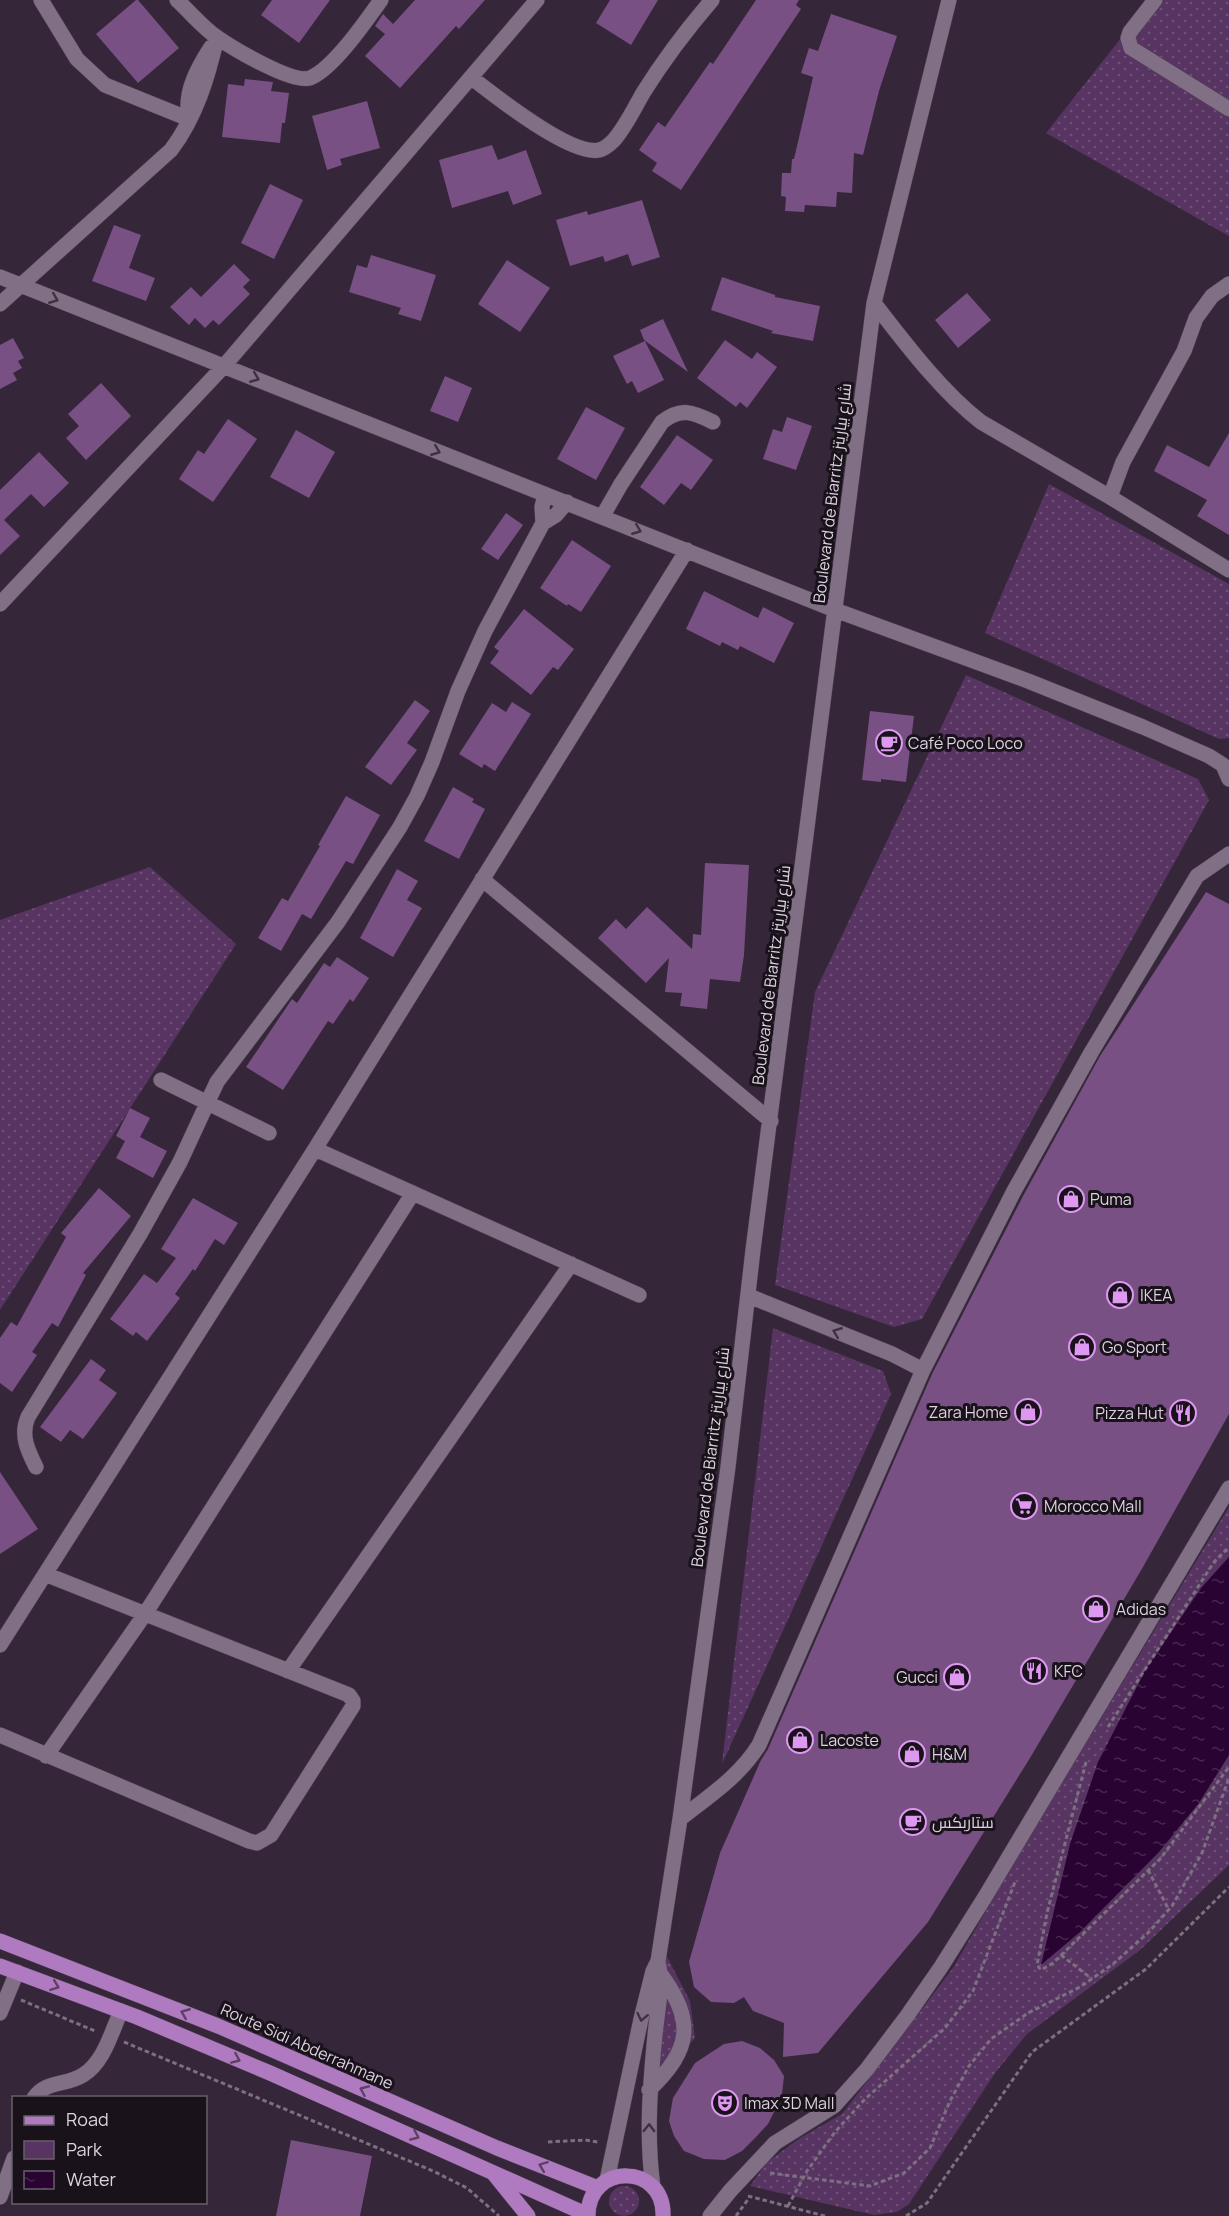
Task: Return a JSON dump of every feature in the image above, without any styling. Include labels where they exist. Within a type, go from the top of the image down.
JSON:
[{"type":"main road","name":"Route Sidi Abderrahmane","points":[[0,1941],[218,2026],[497,2148],[602,2184]]},
{"type":"main road","points":[[0,1966],[121,2011],[330,2099],[588,2215],[591,2200],[602,2184],[618,2176],[634,2176],[643,2179],[653,2187],[662,2202],[663,2216]]},
{"type":"main road","points":[[490,2169],[528,2216]]},
{"type":"street","points":[[41,0],[77,59],[99,80],[120,92],[189,119]]},
{"type":"street","points":[[177,0],[217,37],[273,69],[296,79],[304,79],[317,74],[332,61],[381,0]]},
{"type":"street","points":[[0,604],[225,366],[537,0]]},
{"type":"street","points":[[472,78],[504,103],[553,134],[585,149],[601,150],[609,145],[621,131],[644,93],[712,0]]},
{"type":"street","name":"Boulevard de Biarritz شارع بياريتز","points":[[653,2187],[649,2156],[649,2090],[659,1966],[749,1296],[874,303],[949,0]]},
{"type":"street","points":[[1155,0],[1130,32],[1131,48],[1229,109]]},
{"type":"street","points":[[0,304],[171,150],[183,134],[189,119],[187,100],[195,75],[217,37]]},
{"type":"street","points":[[0,277],[836,610],[1038,685],[1195,749],[1222,765],[1229,779]]},
{"type":"street","points":[[1110,497],[1123,462],[1184,351],[1196,318],[1212,296],[1229,284]]},
{"type":"street","points":[[874,303],[908,346],[967,411],[981,422],[1229,570]]},
{"type":"street","points":[[602,516],[662,422],[681,412],[693,413],[713,422]]},
{"type":"street","points":[[543,523],[542,507],[546,494]]},
{"type":"street","points":[[36,1467],[25,1441],[28,1417],[140,1234],[180,1162],[227,1066],[338,921],[400,827],[432,762],[458,691],[485,631],[543,523],[556,515],[567,502]]},
{"type":"street","points":[[0,1645],[315,1149],[687,550]]},
{"type":"street","points":[[680,1819],[732,1779],[750,1760],[759,1745],[923,1370],[1014,1191],[1092,1051],[1197,876],[1229,855]]},
{"type":"street","points":[[482,879],[771,1122]]},
{"type":"street","points":[[161,1080],[269,1133]]},
{"type":"street","points":[[315,1149],[639,1295]]},
{"type":"street","points":[[46,1756],[145,1614],[414,1193]]},
{"type":"street","points":[[288,1671],[571,1264]]},
{"type":"street","points":[[749,1296],[892,1354],[923,1370]]},
{"type":"street","points":[[710,2216],[768,2149],[783,2137],[834,2106],[867,2069],[924,1992],[985,1897],[1229,1488]]},
{"type":"street","points":[[0,1735],[257,1843],[271,1835],[353,1706],[349,1695],[45,1574]]},
{"type":"street","points":[[649,2090],[675,2061],[684,2038],[682,2013],[659,1966]]},
{"type":"street","name":"Boulevard de Biarritz شارع بياريتز","points":[[602,2184],[653,1971],[659,1966]]},
{"type":"street","points":[[0,2013],[17,1972]]},
{"type":"street","points":[[35,2096],[46,2085],[74,2080],[86,2073],[98,2061],[121,2011]]},
{"type":"street","points":[[0,2197],[12,2164]]},
{"type":"path","points":[[1087,1760],[1047,1913],[1037,1965],[1041,1970],[1053,1963],[1160,1859],[1229,1767]]},
{"type":"path","points":[[765,2172],[870,2186],[904,2173],[930,2148],[950,2101],[969,2066],[991,2039],[1028,2013],[1080,1987],[1113,1964],[1148,1933],[1169,1910],[1202,1853],[1229,1778]]},
{"type":"path","points":[[1148,1870],[1169,1910]]},
{"type":"path","points":[[906,2216],[927,2203],[1032,2052],[1146,1969],[1229,1887]]},
{"type":"path","points":[[1061,1955],[1092,1979]]},
{"type":"path","points":[[8,1994],[433,2171],[467,2188],[500,2216]]},
{"type":"path","points":[[730,2191],[825,2216]]},
{"type":"path","points":[[736,2216],[750,2196]]},
{"type":"green space","points":[[1151,0],[1229,0],[1229,236],[1046,133]]},
{"type":"green space","points":[[1049,484],[1229,584],[1229,738],[1219,739],[985,633]]},
{"type":"green space","points":[[966,675],[1198,779],[1209,800],[922,1319],[894,1327],[775,1285],[815,992]]},
{"type":"green space","points":[[150,867],[236,944],[0,1310],[0,920]]},
{"type":"green space","points":[[773,1328],[883,1371],[891,1394],[722,1764]]},
{"type":"green space","points":[[1229,1507],[1229,1865],[1140,1950],[1027,2034],[995,2073],[909,2204],[897,2212],[874,2215],[750,2186],[766,2163],[800,2138],[842,2114],[953,1968],[1025,1843]]},
{"type":"green space","points":[[662,1947],[690,2001],[695,2038],[662,2076],[658,2086]]},
{"type":"green space","points":[[624,2186],[635,2190],[639,2201],[635,2212],[624,2216],[613,2212],[609,2201],[613,2190]]},
{"type":"water","points":[[1229,1557],[1229,1755],[1199,1803],[1159,1852],[1080,1932],[1041,1965],[1070,1844],[1098,1762],[1146,1669],[1201,1588]]},
{"type":"building","points":[[136,0],[179,48],[138,83],[96,34]]},
{"type":"building","points":[[272,0],[330,0],[299,43],[261,15]]},
{"type":"building","points":[[415,0],[485,0],[459,29],[456,26],[400,88],[365,56],[385,34],[375,26],[383,14],[393,24]]},
{"type":"building","points":[[610,0],[658,0],[631,45],[596,23]]},
{"type":"building","points":[[756,0],[799,0],[796,5],[801,9],[681,190],[652,171],[657,163],[639,150],[658,122],[665,127],[710,62],[713,64]]},
{"type":"building","points":[[831,14],[897,36],[879,91],[863,155],[854,153],[852,193],[837,192],[836,207],[805,205],[804,212],[785,211],[786,197],[781,196],[782,173],[791,173],[792,159],[794,159],[813,77],[801,73],[809,48],[818,51]]},
{"type":"building","points":[[245,79],[273,82],[271,91],[289,93],[280,143],[222,137],[228,84],[244,86]]},
{"type":"building","points":[[367,101],[380,148],[340,159],[342,165],[327,170],[312,116]]},
{"type":"building","points":[[492,145],[498,160],[526,150],[542,194],[513,205],[508,191],[452,208],[439,160]]},
{"type":"building","points":[[270,184],[303,200],[274,259],[241,243]]},
{"type":"building","points":[[642,200],[660,257],[632,266],[628,254],[605,262],[603,256],[570,266],[556,220],[587,211],[588,215]]},
{"type":"building","points":[[114,225],[141,235],[129,268],[155,278],[146,301],[92,281]]},
{"type":"building","points":[[371,255],[436,275],[421,321],[398,314],[401,308],[349,292],[357,265],[367,268]]},
{"type":"building","points":[[507,260],[550,288],[520,332],[478,304]]},
{"type":"building","points":[[234,264],[250,280],[243,287],[250,294],[219,325],[213,320],[205,328],[195,318],[189,325],[170,307],[191,287],[201,297]]},
{"type":"building","points":[[722,277],[775,295],[775,297],[820,306],[813,341],[771,333],[773,331],[711,310]]},
{"type":"building","points":[[967,293],[991,320],[958,348],[935,320]]},
{"type":"building","points":[[663,319],[688,372],[644,340],[640,330]]},
{"type":"building","points":[[13,338],[24,358],[18,361],[22,368],[13,373],[17,380],[0,389],[0,345]]},
{"type":"building","points":[[725,340],[752,359],[757,352],[777,367],[747,408],[740,402],[736,407],[697,378]]},
{"type":"building","points":[[645,341],[664,380],[638,393],[632,381],[627,384],[613,356]]},
{"type":"building","points":[[445,376],[472,388],[458,422],[430,411]]},
{"type":"building","points":[[101,383],[131,416],[86,460],[66,438],[79,426],[68,414]]},
{"type":"building","points":[[586,407],[625,428],[596,480],[557,459]]},
{"type":"building","points":[[787,417],[812,426],[796,470],[763,459],[773,429],[782,432]]},
{"type":"building","points":[[228,419],[257,439],[213,502],[179,479],[198,450],[204,454]]},
{"type":"building","points":[[296,430],[335,452],[309,498],[270,477]]},
{"type":"building","points":[[1229,433],[1229,535],[1197,516],[1207,500],[1154,471],[1167,445],[1209,467]]},
{"type":"building","points":[[677,435],[713,460],[691,490],[681,483],[664,505],[640,487]]},
{"type":"building","points":[[39,452],[69,483],[44,507],[31,494],[4,520],[20,536],[0,555],[0,490]]},
{"type":"building","points":[[506,513],[523,525],[498,560],[481,549]]},
{"type":"building","points":[[572,540],[611,566],[581,612],[568,604],[567,606],[540,588]]},
{"type":"building","points":[[704,591],[758,618],[763,607],[794,623],[774,663],[740,646],[738,650],[722,642],[720,646],[686,629]]},
{"type":"building","points":[[524,609],[574,649],[558,670],[553,667],[531,695],[490,663],[499,651],[494,647]]},
{"type":"building","points":[[415,700],[430,711],[407,743],[417,750],[391,785],[365,767]]},
{"type":"building","points":[[512,702],[531,714],[495,771],[484,764],[482,768],[459,754],[492,703],[506,712]]},
{"type":"building","points":[[870,711],[914,716],[906,782],[881,779],[881,782],[862,780]]},
{"type":"building","points":[[453,787],[474,799],[472,802],[485,809],[459,859],[424,841]]},
{"type":"building","points":[[346,796],[380,815],[353,864],[346,861],[311,919],[302,914],[281,951],[258,938],[282,898],[288,901]]},
{"type":"building","points":[[705,863],[749,865],[744,955],[740,982],[710,979],[707,1009],[680,1006],[682,993],[665,992],[669,958],[646,983],[598,938],[616,919],[626,929],[647,907],[692,949],[693,934],[701,935]]},
{"type":"building","points":[[397,869],[418,881],[407,900],[422,908],[393,957],[360,938]]},
{"type":"building","name":"Morocco Mall","points":[[1206,892],[1229,904],[1229,1414],[1143,1567],[1030,1758],[928,1922],[818,2053],[783,2057],[784,2023],[753,2011],[744,1997],[734,2003],[711,2002],[694,1987],[689,1962],[720,1853],[768,1749],[932,1374],[1023,1196],[1100,1056]]},
{"type":"building","points":[[337,957],[369,978],[353,1002],[350,999],[333,1024],[328,1021],[283,1090],[246,1067],[292,999],[297,1003],[324,963],[330,967]]},
{"type":"building","points":[[130,1108],[150,1118],[140,1137],[167,1151],[153,1178],[116,1158],[125,1141],[116,1136]]},
{"type":"building","points":[[99,1188],[131,1216],[83,1273],[86,1275],[58,1327],[52,1323],[32,1352],[37,1355],[12,1392],[0,1383],[0,1338],[11,1322],[17,1326],[66,1237],[61,1233]]},
{"type":"building","points":[[193,1198],[238,1223],[224,1245],[215,1239],[195,1271],[193,1269],[175,1294],[180,1298],[147,1341],[136,1332],[133,1336],[110,1319],[144,1274],[157,1283],[176,1258],[161,1249]]},
{"type":"building","points":[[91,1359],[106,1370],[99,1380],[117,1393],[83,1439],[70,1430],[61,1442],[40,1427]]},
{"type":"building","points":[[0,1472],[38,1529],[0,1554]]},
{"type":"building","name":"Imax 3D Mall","points":[[742,2041],[760,2048],[774,2060],[784,2076],[782,2094],[768,2124],[742,2151],[725,2160],[704,2159],[684,2151],[674,2136],[669,2121],[673,2098],[695,2063],[724,2044]]},
{"type":"building","points":[[291,2140],[372,2156],[360,2216],[276,2216]]},
{"type":"place","name":"Café Poco Loco","points":[[889,743]]},
{"type":"place","name":"Puma","points":[[1071,1199]]},
{"type":"place","name":"IKEA","points":[[1120,1295]]},
{"type":"place","name":"Go Sport","points":[[1082,1347]]},
{"type":"place","name":"Zara Home","points":[[1028,1412]]},
{"type":"place","name":"Pizza Hut","points":[[1183,1413]]},
{"type":"place","name":"Morocco Mall","points":[[1024,1506]]},
{"type":"place","name":"Adidas","points":[[1096,1609]]},
{"type":"place","name":"KFC","points":[[1034,1671]]},
{"type":"place","name":"Gucci","points":[[957,1677]]},
{"type":"place","name":"Lacoste","points":[[800,1740]]},
{"type":"place","name":"H&M","points":[[912,1754]]},
{"type":"place","name":"ستاربكس","points":[[913,1822]]},
{"type":"place","name":"Imax 3D Mall","points":[[725,2103]]}]
